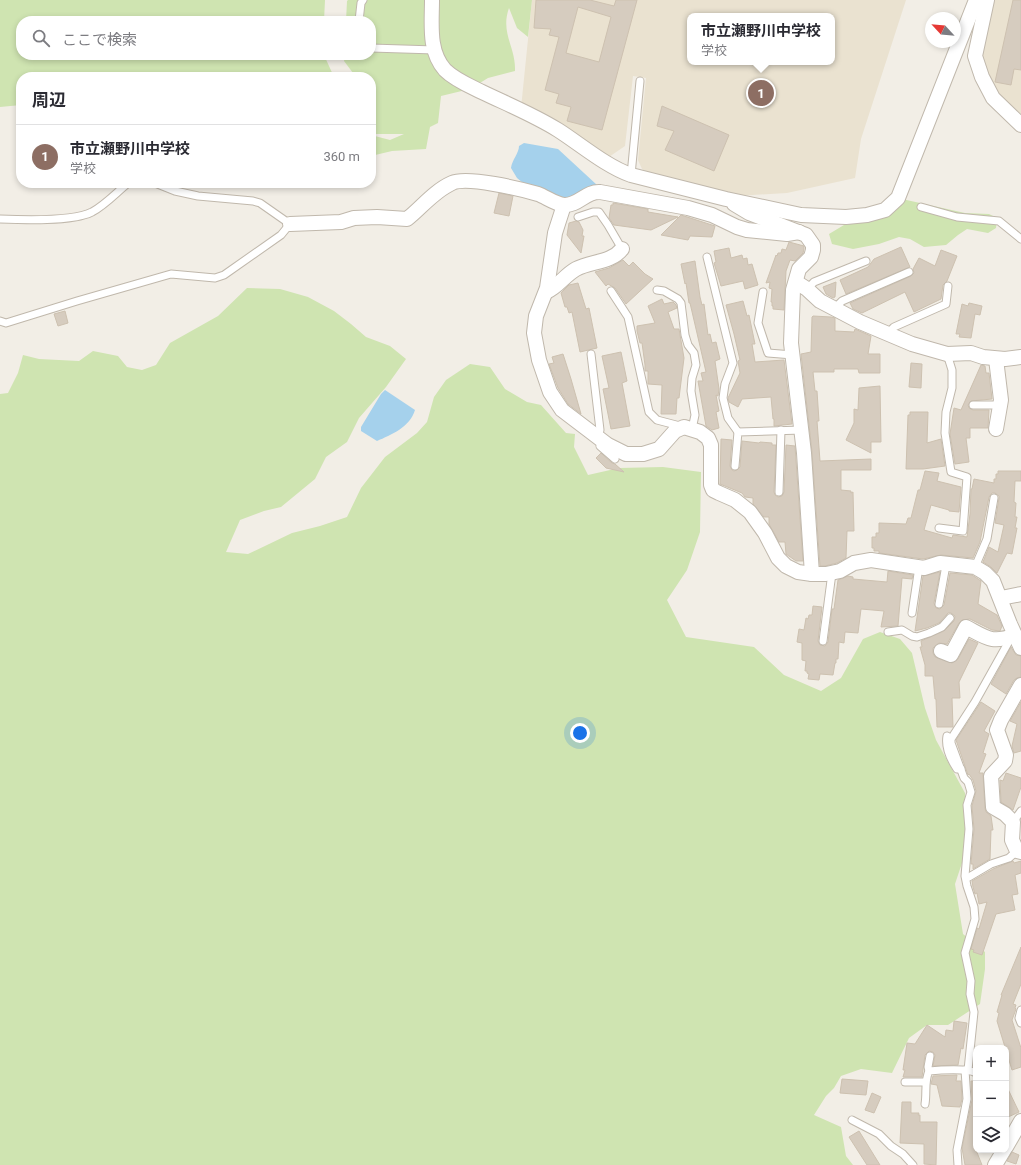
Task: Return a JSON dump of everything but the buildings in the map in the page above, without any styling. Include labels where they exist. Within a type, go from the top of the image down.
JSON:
[{"type":"street","points":[[432,0],[432,39],[441,63],[453,77],[557,129],[617,169],[631,175],[726,199],[801,215],[846,217],[867,215],[885,210],[898,198],[976,0]]},
{"type":"street","points":[[987,0],[975,56],[982,77],[993,98],[1021,124]]},
{"type":"street","points":[[290,224],[341,222],[354,218],[376,217],[407,220],[444,187],[452,182],[473,180],[539,195],[564,205],[575,202],[593,191],[688,208],[712,215],[747,230],[787,234],[799,232]]},
{"type":"street","points":[[726,199],[749,213],[806,234],[810,239],[813,250],[811,257],[799,270],[801,285],[820,301],[887,334],[912,344],[947,354],[971,353],[996,359],[1005,359],[1019,355]]},
{"type":"street","points":[[564,205],[555,233],[546,292],[536,316],[534,333],[539,360],[550,392],[562,410],[608,444],[626,454],[643,454],[659,449],[675,431],[688,428],[704,434],[708,438],[711,445],[711,485],[713,490],[735,500],[750,512],[765,533],[778,558],[786,566],[798,572],[826,574],[840,571],[854,563],[871,560],[924,568],[940,563],[946,565],[975,567],[985,573],[994,581],[1015,640],[986,638],[966,627],[951,655],[941,651]]},
{"type":"street","points":[[546,292],[558,285],[574,270],[587,264],[616,256],[622,249]]},
{"type":"street","points":[[801,285],[793,290],[791,343],[802,430],[812,574]]},
{"type":"street","points":[[996,359],[1001,400],[996,430]]},
{"type":"street","points":[[1001,598],[1021,594]]},
{"type":"street","points":[[1019,852],[1012,840],[1017,817],[1004,814],[993,807],[991,776],[1005,761],[1006,755],[997,730],[1017,702],[1021,685]]},
{"type":"street","points":[[1011,1139],[1021,1121]]},
{"type":"street","points":[[995,1165],[1002,1153]]},
{"type":"lane","points":[[360,16],[361,3],[363,0]]},
{"type":"lane","points":[[376,48],[435,50]]},
{"type":"lane","points":[[631,175],[640,81]]},
{"type":"lane","points":[[0,219],[78,218],[92,212],[112,198],[123,188]]},
{"type":"lane","points":[[0,321],[6,324],[77,301],[171,274],[215,278],[224,275],[281,235],[290,224],[253,201],[198,196],[174,191],[167,188]]},
{"type":"lane","points":[[921,207],[957,217],[999,221],[1021,239]]},
{"type":"lane","points":[[578,216],[599,212],[622,249]]},
{"type":"lane","points":[[707,257],[733,363],[725,384],[723,398],[728,418],[738,432],[735,466]]},
{"type":"lane","points":[[801,285],[814,282],[866,261]]},
{"type":"lane","points":[[835,308],[842,301],[909,272]]},
{"type":"lane","points":[[887,334],[894,327],[946,304],[948,286]]},
{"type":"lane","points":[[611,291],[628,317],[649,412],[657,420],[688,428],[695,415],[691,392],[696,364],[694,353],[688,345],[685,335],[681,303],[678,299],[657,290]]},
{"type":"lane","points":[[763,292],[758,323],[768,353],[793,355]]},
{"type":"lane","points":[[590,354],[600,430],[597,436],[592,440],[614,459]]},
{"type":"lane","points":[[939,528],[963,531],[967,478],[951,472],[945,433],[946,412],[952,388],[952,370],[947,354]]},
{"type":"lane","points":[[973,405],[1000,405]]},
{"type":"lane","points":[[779,492],[781,430]]},
{"type":"lane","points":[[738,432],[802,430]]},
{"type":"lane","points":[[975,567],[987,540],[994,498]]},
{"type":"lane","points":[[939,604],[946,565]]},
{"type":"lane","points":[[912,613],[920,567]]},
{"type":"lane","points":[[823,641],[832,572]]},
{"type":"lane","points":[[888,632],[902,630],[912,636],[917,637],[942,627],[950,618]]},
{"type":"lane","points":[[970,894],[965,876],[969,829],[967,805],[971,792],[968,782],[964,778],[951,743],[951,739],[976,702],[1008,643],[1015,640]]},
{"type":"lane","points":[[947,736],[947,747],[957,769],[961,769]]},
{"type":"lane","points":[[969,877],[991,864],[1009,858],[1019,852]]},
{"type":"lane","points":[[958,1165],[957,1150],[967,1099],[966,1070],[974,1012],[970,994],[971,981],[965,953],[975,919],[966,865]]},
{"type":"lane","points":[[1021,1010],[1019,1018],[1021,1023]]},
{"type":"lane","points":[[925,1104],[925,1082],[929,1071],[928,1067],[930,1056]]},
{"type":"lane","points":[[929,1071],[973,1071]]},
{"type":"lane","points":[[905,1082],[925,1082]]},
{"type":"lane","points":[[852,1120],[879,1134],[891,1146],[903,1154],[913,1165]]},
{"type":"shaded area","points":[[532,0],[906,0],[861,139],[855,178],[787,193],[736,196],[645,171],[642,169],[638,160],[646,78],[633,76],[625,146],[606,159],[521,108]]},
{"type":"shaded area","points":[[990,0],[1021,0],[1021,116],[998,94],[979,55]]},
{"type":"green space","points":[[0,0],[325,0],[324,16],[16,16],[16,60],[326,60],[332,72],[16,72],[16,105],[0,107]]},
{"type":"green space","points":[[532,0],[528,37],[517,28],[509,8],[506,25],[515,62],[515,71],[488,78],[470,89],[441,96],[438,123],[430,127],[426,149],[392,151],[376,155],[376,136],[390,140],[404,134],[376,134],[376,72],[352,72],[344,61],[376,60],[376,16],[346,16],[347,1]]},
{"type":"green space","points":[[902,199],[965,213],[989,214],[997,218],[996,228],[988,233],[967,229],[946,245],[924,247],[910,239],[899,237],[879,244],[853,249],[832,244],[829,234],[844,225],[871,220]]},
{"type":"green space","points":[[247,288],[280,289],[308,297],[334,311],[366,337],[390,346],[406,359],[386,387],[359,418],[347,442],[326,457],[315,479],[281,507],[264,511],[240,520],[226,552],[248,554],[292,533],[347,517],[361,488],[385,457],[417,433],[427,422],[434,397],[446,380],[470,364],[490,367],[505,389],[527,402],[541,405],[566,433],[575,434],[574,447],[588,475],[619,468],[663,467],[701,472],[700,532],[687,570],[667,600],[686,637],[754,647],[784,675],[821,691],[841,678],[863,639],[880,632],[900,639],[912,653],[925,708],[936,740],[965,793],[965,854],[955,884],[963,934],[985,952],[985,969],[980,1004],[948,1025],[927,1025],[909,1038],[892,1073],[861,1069],[841,1076],[834,1088],[826,1096],[814,1115],[841,1127],[846,1156],[853,1165],[0,1165],[0,394],[8,393],[18,373],[23,355],[39,359],[79,361],[93,351],[118,356],[127,367],[142,370],[156,365],[170,343],[218,316]]},
{"type":"water","points":[[524,143],[558,149],[597,185],[565,201],[523,183],[517,178],[511,168],[519,146]]},
{"type":"water","points":[[385,390],[415,410],[413,416],[404,426],[394,433],[377,441],[361,431],[361,427]]},
{"type":"place","name":"市立瀬野川中学校","points":[[761,93]]}]
